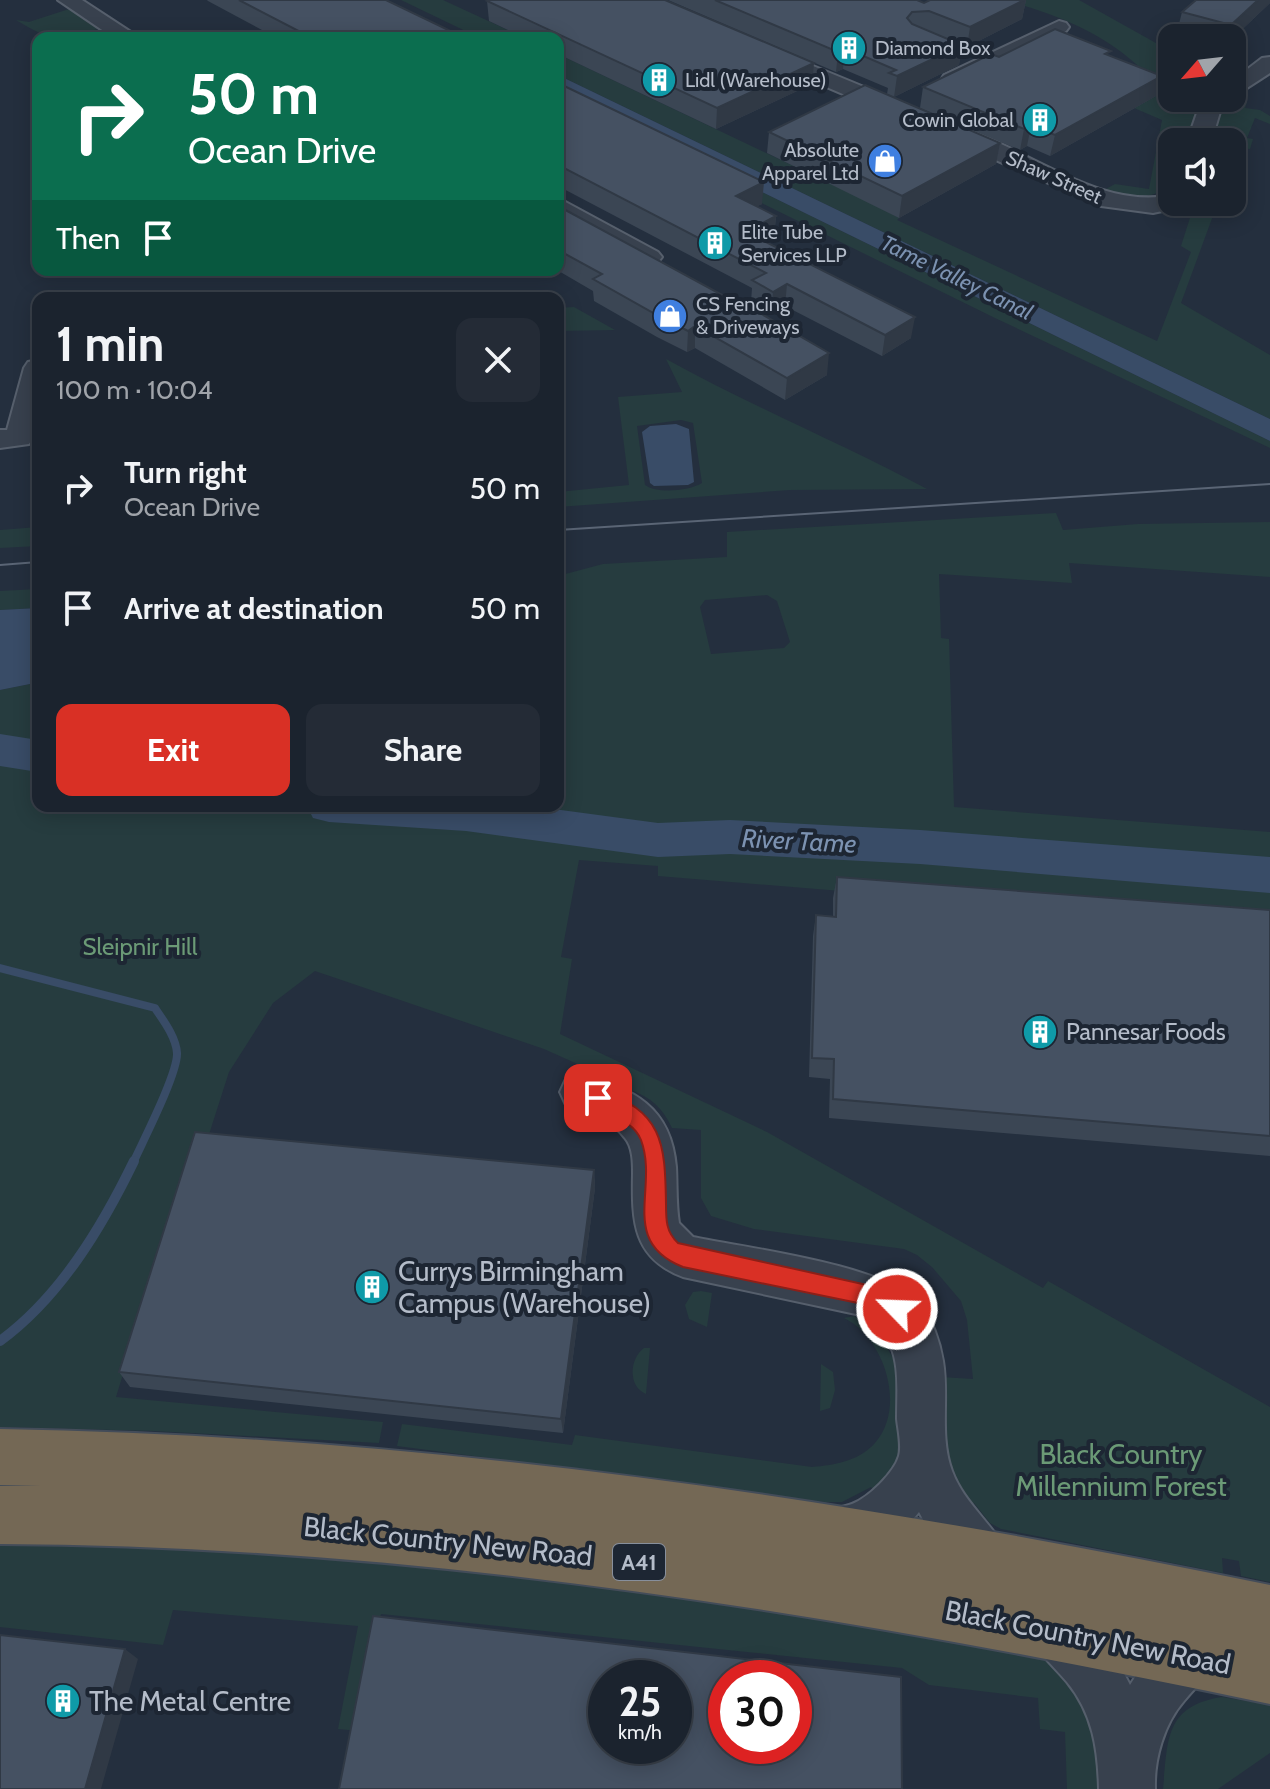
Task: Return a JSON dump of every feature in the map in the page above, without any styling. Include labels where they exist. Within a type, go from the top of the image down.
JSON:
[{"type":"highway","name":"A41","points":[[0,1457],[89,1458],[379,1479],[517,1493],[826,1532],[983,1557],[1270,1615]]},
{"type":"highway","name":"Black Country New Road","points":[[0,1515],[99,1514],[369,1529],[597,1556],[860,1594],[1050,1628],[1270,1673]]},
{"type":"street","points":[[68,0],[119,32]]},
{"type":"street","points":[[896,108],[1059,27]]},
{"type":"street","name":"Shaw Street","points":[[743,43],[1110,201],[1158,205]]},
{"type":"street","points":[[958,54],[984,64]]},
{"type":"street","points":[[1246,81],[1270,63]]},
{"type":"street","points":[[564,208],[668,268]]},
{"type":"street","points":[[0,439],[19,438],[32,390]]},
{"type":"street","points":[[581,1092],[629,1112],[650,1138],[655,1157],[655,1223],[661,1241],[671,1250],[683,1256],[858,1293],[897,1309],[910,1329],[918,1350],[924,1402],[924,1459],[953,1522],[983,1557]]},
{"type":"street","points":[[826,1532],[846,1531],[874,1520],[890,1509],[913,1482],[924,1459]]},
{"type":"street","points":[[1050,1628],[1082,1654],[1106,1691],[1117,1718],[1127,1782]]},
{"type":"street","points":[[1127,1782],[1141,1716],[1168,1677],[1191,1656]]},
{"type":"green space","points":[[401,0],[443,0],[512,32],[468,32]]},
{"type":"green space","points":[[1003,0],[1079,0],[1158,44],[1158,112],[1199,112],[1194,128],[1160,128],[1162,120],[1134,108],[1156,96],[1139,67],[1106,41],[1039,10]]},
{"type":"green space","points":[[69,9],[101,28],[86,32],[37,32],[16,20],[29,22]]},
{"type":"green space","points":[[564,57],[880,207],[899,218],[897,220],[1157,341],[1191,252],[1181,246],[1191,216],[1213,216],[1181,303],[1270,355],[1270,419],[564,78]]},
{"type":"green space","points":[[564,95],[1270,441],[1270,448],[995,318],[564,106]]},
{"type":"green space","points":[[1246,108],[1260,110],[1270,116],[1270,124],[1255,118],[1247,138],[1253,139],[1250,149],[1246,149],[1246,128],[1214,128],[1212,115],[1215,112],[1246,112]]},
{"type":"green space","points":[[1158,141],[1158,193],[1140,198],[1104,190],[1115,184],[1149,189]]},
{"type":"green space","points":[[574,307],[615,330],[564,331],[564,308]]},
{"type":"green space","points":[[666,359],[927,489],[790,490],[564,507],[564,491],[629,485],[618,397],[682,392]],"holes":[[[681,420],[693,423],[702,483],[673,490],[657,490],[645,485],[637,426]]]},
{"type":"green space","points":[[1056,513],[1063,530],[1138,524],[1270,522],[1270,577],[1069,563],[1072,583],[939,574],[941,638],[949,639],[954,807],[1270,832],[1270,926],[658,876],[658,866],[579,860],[561,957],[572,959],[560,1034],[767,1132],[1043,1288],[1048,1281],[1270,1407],[1270,1582],[1241,1576],[1239,1561],[1222,1558],[1223,1573],[1001,1529],[990,1523],[974,1503],[964,1506],[948,1478],[941,1377],[973,1379],[967,1320],[961,1301],[932,1267],[904,1249],[754,1229],[711,1216],[701,1198],[701,1130],[672,1128],[656,1104],[645,1097],[622,1087],[580,1080],[582,1066],[544,1049],[315,971],[273,1003],[229,1072],[204,1150],[192,1150],[116,1397],[383,1422],[379,1443],[153,1431],[0,1427],[0,690],[32,683],[32,812],[564,812],[564,574],[603,564],[727,557],[727,532]],"holes":[[[767,595],[777,601],[790,642],[784,648],[711,654],[700,607],[705,600]]]},
{"type":"green space","points":[[32,527],[32,546],[0,548],[0,530]]},
{"type":"green space","points":[[32,589],[32,608],[0,610],[0,591]]},
{"type":"green space","points":[[693,1292],[712,1293],[707,1327],[689,1319],[685,1305]]},
{"type":"green space","points":[[854,1316],[870,1325],[881,1337],[897,1365],[903,1457],[878,1496],[871,1487],[842,1502],[825,1502],[397,1446],[402,1424],[572,1445],[575,1435],[812,1467],[846,1461],[862,1454],[875,1443],[884,1428],[890,1393],[880,1356],[858,1327],[844,1318]]},
{"type":"green space","points":[[644,1348],[650,1348],[646,1394],[636,1385],[633,1372],[635,1359]]},
{"type":"green space","points":[[821,1364],[833,1372],[835,1390],[830,1408],[820,1411]]},
{"type":"green space","points":[[0,1531],[344,1548],[1040,1650],[1091,1697],[1104,1789],[1067,1789],[1065,1732],[1040,1729],[1038,1698],[929,1685],[902,1668],[381,1614],[359,1731],[338,1729],[358,1626],[173,1610],[163,1645],[0,1627]]},
{"type":"green space","points":[[1222,1697],[1270,1705],[1270,1753],[1218,1789],[1163,1789],[1169,1741],[1179,1717],[1189,1708]]},
{"type":"water","name":"Tame Valley Canal","points":[[564,78],[1270,419],[1270,441],[564,95]]},
{"type":"water","points":[[676,424],[689,429],[694,482],[654,486],[650,483],[642,432],[650,426]]},
{"type":"water","points":[[32,608],[32,683],[0,690],[0,610]]},
{"type":"building","points":[[239,0],[386,0],[453,32],[300,32]]},
{"type":"building","points":[[665,0],[814,63],[717,108],[564,37],[564,32],[554,32],[487,1]]},
{"type":"building","points":[[715,0],[917,0],[924,3],[930,0],[1024,0],[970,27],[929,11],[912,12],[907,18],[912,24],[962,45],[897,76],[889,73],[896,70],[845,48],[838,52]]},
{"type":"building","points":[[1196,0],[1258,0],[1232,24],[1182,12]]},
{"type":"building","points":[[1055,29],[1111,51],[1105,54],[1158,74],[1158,78],[1055,135],[1031,126],[1024,129],[923,87],[991,54],[999,57]]},
{"type":"building","name":"Absolute Apparel Ltd","points":[[865,85],[1000,143],[902,196],[769,132]]},
{"type":"building","points":[[564,86],[764,182],[736,196],[776,216],[746,232],[915,317],[885,335],[787,284],[773,292],[752,280],[766,273],[564,168]]},
{"type":"building","points":[[564,209],[724,296],[727,294],[829,353],[787,378],[695,326],[688,331],[593,279],[602,274],[564,253]]},
{"type":"building","name":"Pannesar Foods","points":[[837,877],[1270,910],[1270,1136],[833,1099],[834,1059],[812,1058],[816,915],[836,917]]},
{"type":"building","name":"Currys Birmingham Campus (Warehouse)","points":[[195,1132],[594,1170],[561,1419],[119,1372]]},
{"type":"building","points":[[373,1616],[754,1660],[708,1660],[708,1764],[812,1764],[812,1667],[901,1677],[902,1789],[339,1789]]},
{"type":"building","name":"The Metal Centre","points":[[0,1635],[125,1649],[85,1789],[0,1789]]},
{"type":"waterway","name":"River Tame","points":[[0,750],[32,755]]},
{"type":"waterway","name":"River Tame","points":[[432,812],[658,840],[730,837],[920,847],[1270,875]]},
{"type":"waterway","points":[[0,968],[155,1008],[174,1041],[176,1063],[133,1162]]},
{"type":"waterway","points":[[0,1341],[42,1304],[78,1259],[133,1162]]},
{"type":"tram line","points":[[564,530],[1270,484]]},
{"type":"tram line","points":[[0,565],[32,562]]},
{"type":"place","name":"Diamond Box","points":[[849,48]]},
{"type":"place","name":"Lidl (Warehouse)","points":[[659,80]]},
{"type":"place","name":"Cowin Global","points":[[1040,120]]},
{"type":"place","name":"Absolute Apparel Ltd","points":[[885,161]]},
{"type":"place","name":"Elite Tube Services LLP","points":[[715,243]]},
{"type":"place","name":"CS Fencing & Driveways","points":[[670,316]]},
{"type":"place","name":"Pannesar Foods","points":[[1040,1032]]},
{"type":"place","name":"Currys Birmingham Campus (Warehouse)","points":[[372,1287]]},
{"type":"place","name":"The Metal Centre","points":[[63,1701]]},
{"type":"route","points":[[598,1098],[629,1112],[650,1138],[655,1157],[655,1223],[661,1241],[671,1250],[683,1256],[858,1293],[897,1309]]},
{"type":"park label","name":"Sleipnir Hill","points":[[140,947]]},
{"type":"park label","name":"Black Country Millennium Forest","points":[[1121,1470]]}]
